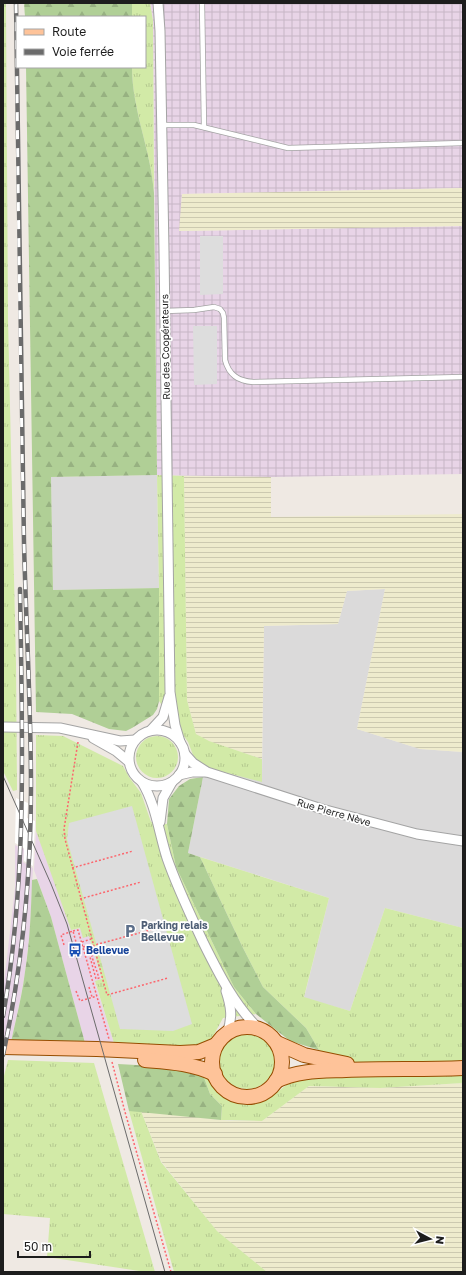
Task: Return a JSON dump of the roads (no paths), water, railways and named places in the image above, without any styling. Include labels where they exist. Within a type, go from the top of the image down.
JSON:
[{"type":"main road","points":[[3,1053],[112,1054],[199,1052],[216,1045],[227,1033],[240,1027],[248,1027],[259,1029],[269,1034],[277,1043],[281,1053],[282,1064],[281,1072],[276,1082],[269,1090],[251,1097],[243,1097],[226,1090],[218,1081],[215,1074],[212,1060],[216,1045]]},
{"type":"main road","points":[[277,1043],[292,1050],[317,1058],[377,1068]]},
{"type":"main road","points":[[3,1047],[112,1054],[196,1066],[215,1074]]},
{"type":"main road","points":[[276,1082],[288,1076],[299,1073],[377,1068],[463,1068]]},
{"type":"street","name":"Rue des Coopérateurs","points":[[158,3],[162,125],[170,692],[174,719],[180,742]]},
{"type":"street","name":"Rue des Coopérateurs","points":[[151,730],[162,717],[170,692]]},
{"type":"street","points":[[3,727],[60,728],[83,734],[120,740],[135,740]]},
{"type":"street","points":[[160,829],[162,802],[172,782],[179,775],[184,765],[185,754],[180,742],[175,736],[167,731],[159,729],[144,732],[135,740],[129,750],[128,761],[132,772],[142,782],[148,792],[170,865],[182,897],[223,982],[231,1009],[230,1024],[227,1033]]},
{"type":"street","points":[[83,734],[116,751],[128,761]]},
{"type":"street","name":"Rue Pierre Nève","points":[[185,754],[195,765],[207,772],[312,807],[417,834],[463,842]]},
{"type":"street","name":"Rue Pierre Nève","points":[[179,775],[195,772],[207,772]]},
{"type":"street","points":[[142,782],[157,786],[172,782]]},
{"type":"street","points":[[223,982],[250,1020],[259,1029]]},
{"type":"lane","points":[[202,3],[204,127]]},
{"type":"lane","points":[[162,125],[194,125],[283,148],[463,143]]},
{"type":"lane","points":[[165,311],[194,310],[214,307],[220,309],[224,318],[226,365],[231,374],[243,381],[463,377]]},
{"type":"tram line","points":[[3,776],[67,924],[165,1272]]},
{"type":"railway","points":[[16,3],[16,16]]},
{"type":"railway","points":[[3,1055],[10,1022],[24,922],[31,821],[19,273],[17,68]]},
{"type":"railway","points":[[3,1016],[11,963],[20,857],[22,803],[20,589]]},
{"type":"place","name":"Parking relais Bellevue","points":[[130,931]]},
{"type":"place","name":"Bellevue","points":[[75,950]]}]
